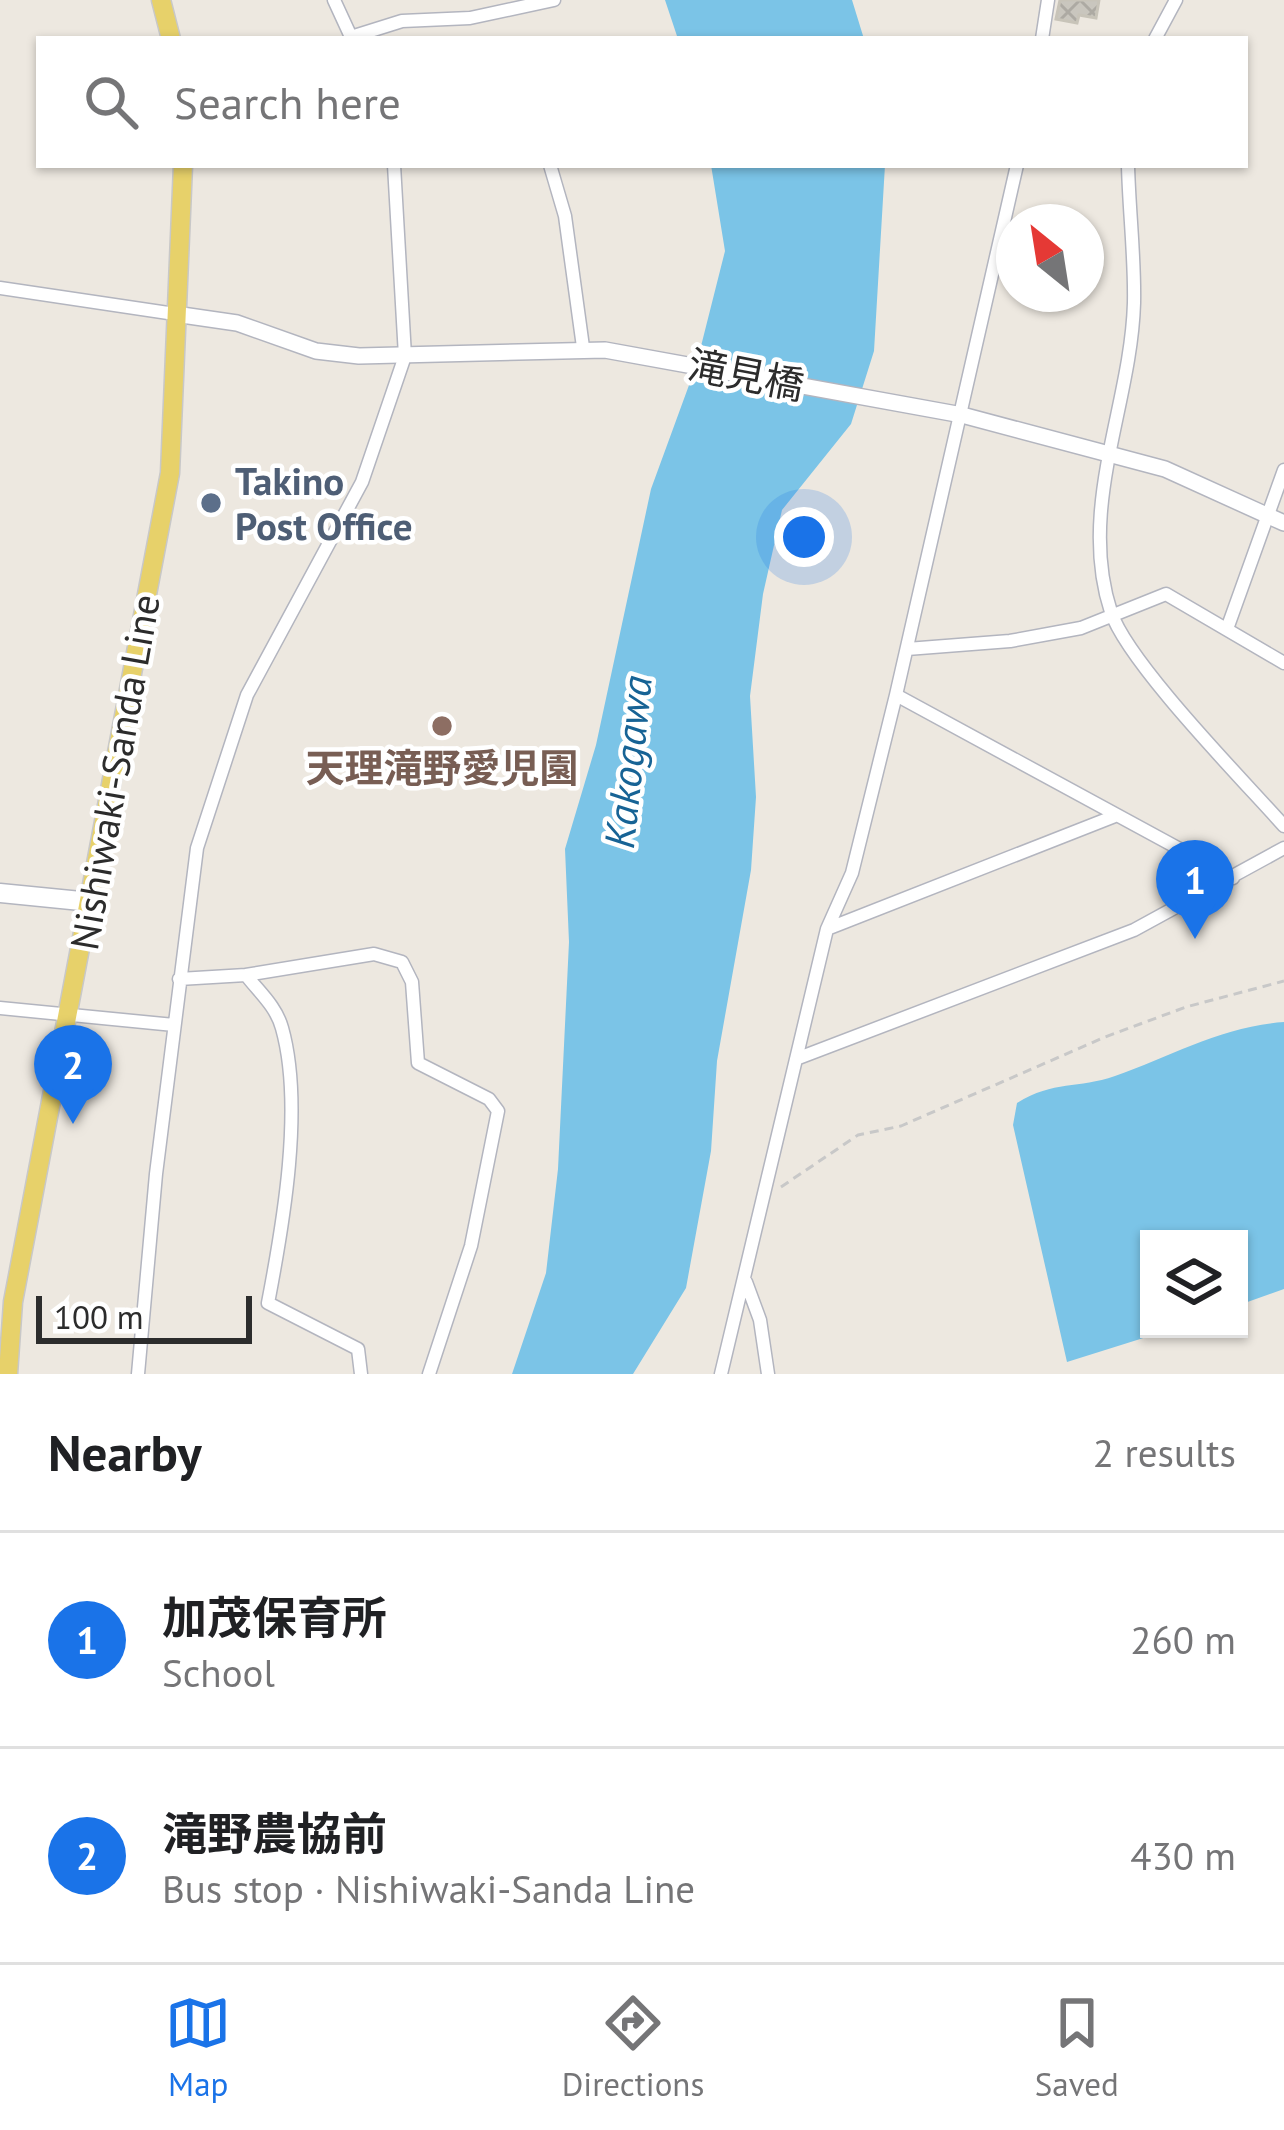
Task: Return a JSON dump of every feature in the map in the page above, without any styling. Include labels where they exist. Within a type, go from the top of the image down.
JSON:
[{"type":"main road","points":[[161,0],[171,36]]},
{"type":"main road","name":"Nishiwaki-Sanda Line","points":[[8,1374],[13,1302],[170,473],[183,168]]},
{"type":"main road","points":[[0,893],[91,902]]},
{"type":"street","points":[[334,0],[351,36]]},
{"type":"street","points":[[358,36],[402,21],[470,18],[554,0]]},
{"type":"street","points":[[1042,36],[1048,0]]},
{"type":"street","points":[[1157,36],[1176,0]]},
{"type":"street","points":[[139,1374],[178,979],[197,848],[220,764],[265,657],[319,569],[362,482],[405,356],[394,168]]},
{"type":"street","points":[[551,168],[566,217],[583,347]]},
{"type":"street","points":[[721,1374],[827,929],[852,872],[896,695],[1016,168]]},
{"type":"street","points":[[1128,168],[1134,299],[1107,452],[1101,542],[1112,616],[1160,683],[1284,826]]},
{"type":"street","points":[[0,288],[175,314]]},
{"type":"street","name":"滝見橋","points":[[175,314],[237,323],[316,351],[405,356],[583,347],[962,415],[1107,452],[1214,487],[1276,519]]},
{"type":"street","points":[[1227,629],[1276,519],[1284,470]]},
{"type":"street","points":[[907,649],[1010,641],[1081,628],[1166,594],[1284,663]]},
{"type":"street","points":[[896,695],[1012,753],[1115,816],[1233,878]]},
{"type":"street","points":[[827,929],[1115,816]]},
{"type":"street","points":[[796,1060],[1113,939],[1284,848]]},
{"type":"street","points":[[178,979],[247,975],[374,954],[402,962],[412,982],[418,1063],[489,1099],[498,1111],[471,1246],[429,1374]]},
{"type":"street","points":[[247,975],[272,1004],[286,1052],[288,1176],[268,1303],[358,1349],[361,1374]]},
{"type":"street","points":[[0,1007],[174,1025]]},
{"type":"street","points":[[746,1281],[760,1320],[768,1374]]},
{"type":"path","points":[[765,1199],[857,1136],[901,1126],[1186,1007],[1284,981]]},
{"type":"water","points":[[665,0],[852,0],[863,36],[677,36]]},
{"type":"water","name":"Kakogawa","points":[[711,168],[885,168],[874,351],[851,424],[782,510],[763,594],[750,696],[756,797],[751,870],[717,1061],[711,1151],[686,1288],[633,1374],[512,1374],[546,1273],[558,1169],[569,942],[565,849],[596,745],[651,489],[696,366],[725,251]]},
{"type":"water","points":[[1284,1022],[1284,1289],[1248,1302],[1248,1230],[1140,1230],[1143,1338],[1067,1362],[1013,1125],[1017,1103],[1043,1091],[1115,1076],[1218,1036]]},
{"type":"building","points":[[1060,0],[1099,0],[1096,18],[1079,15],[1077,23],[1056,19]]},
{"type":"place","name":"Takino Post Office","points":[[211,503]]},
{"type":"place","name":"天理滝野愛児園","points":[[442,726]]},
{"type":"place","name":"加茂保育所","points":[[1195,939]]},
{"type":"place","name":"滝野農協前","points":[[73,1124]]}]
